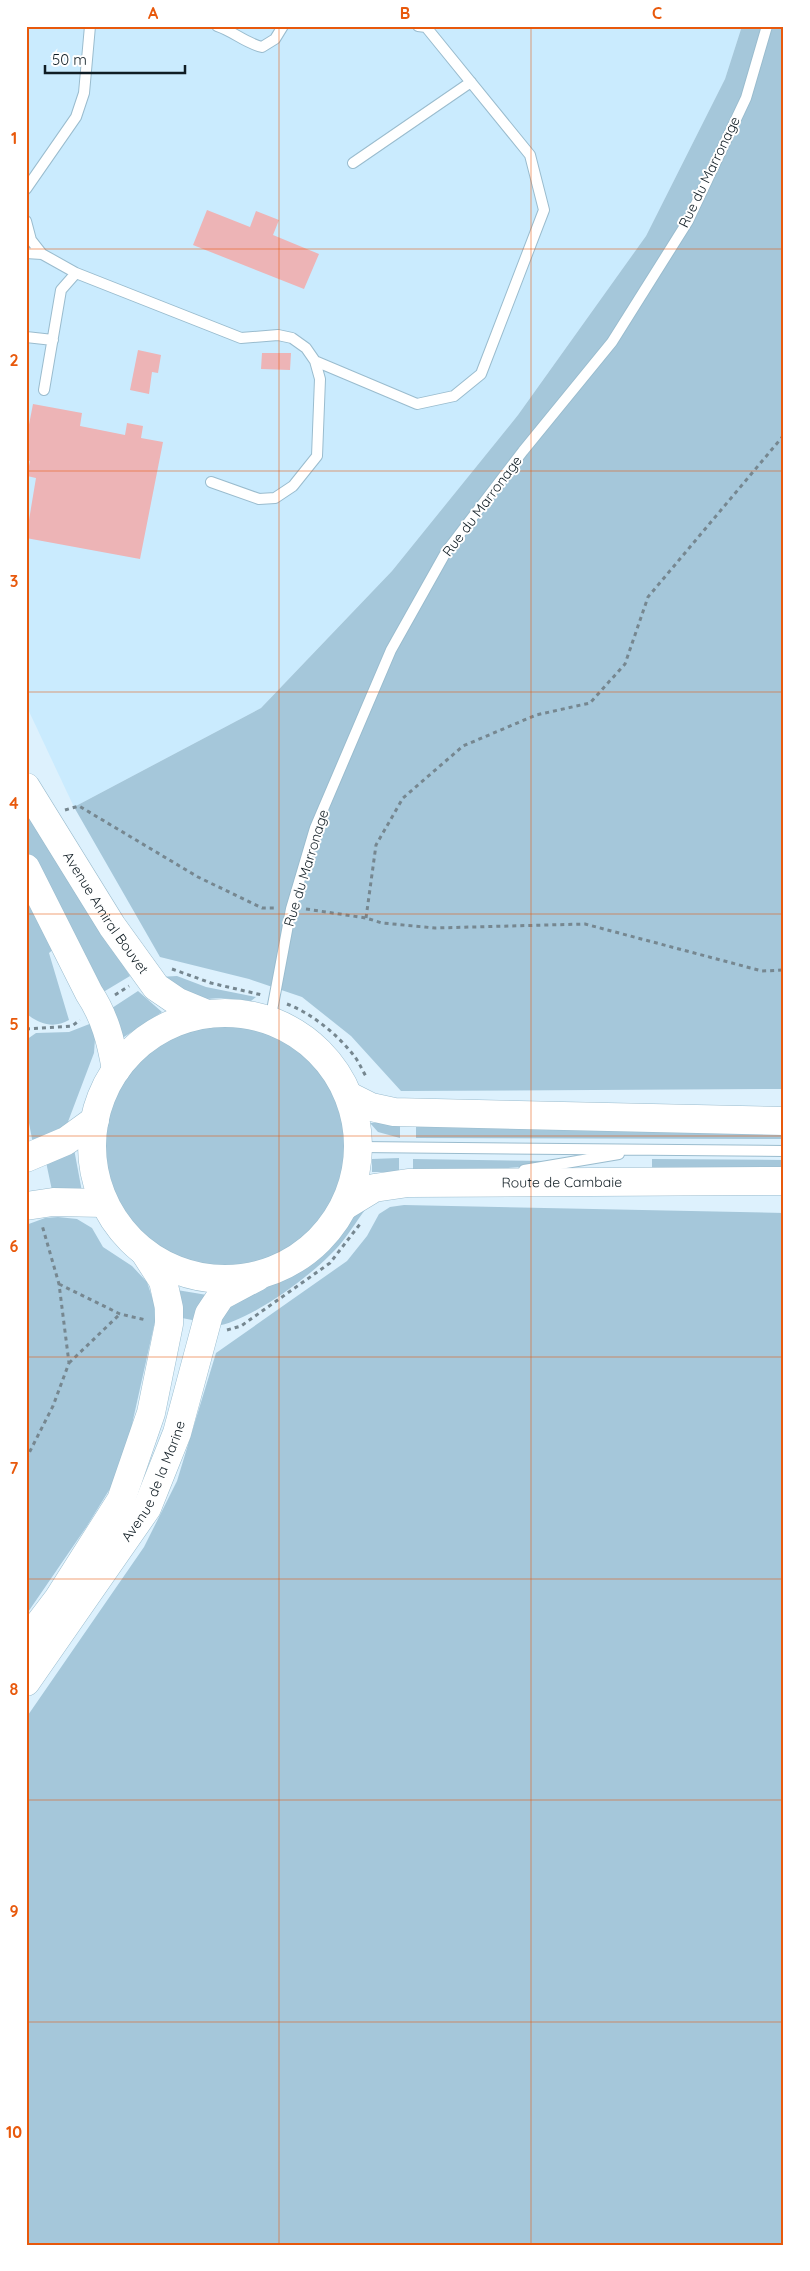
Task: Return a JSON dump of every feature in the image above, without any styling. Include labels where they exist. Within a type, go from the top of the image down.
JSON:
[{"type":"main road","name":"Avenue Amiral Bouvet","points":[[26,787],[112,926],[156,988],[178,1002],[207,1014]]},
{"type":"main road","points":[[26,868],[89,993],[98,1006],[109,1033],[116,1070]]},
{"type":"main road","points":[[360,1089],[356,1122],[359,1147],[355,1177],[355,1211],[293,1262],[257,1277],[217,1280],[179,1272],[145,1253],[122,1230],[104,1203],[95,1176],[93,1158],[95,1120],[103,1094],[116,1070],[130,1053],[165,1027],[186,1018],[207,1014],[239,1013],[270,1021],[303,1038],[360,1089],[371,1107],[394,1112],[784,1121]]},
{"type":"main road","points":[[26,1158],[66,1141],[95,1120]]},
{"type":"main road","name":"Route de Cambaie","points":[[355,1211],[374,1188],[408,1183],[784,1182]]},
{"type":"main road","points":[[34,1215],[53,1202],[104,1203]]},
{"type":"main road","name":"Avenue de la Marine","points":[[26,1641],[58,1599],[120,1500],[151,1413],[168,1324],[169,1308],[163,1281],[145,1253]]},
{"type":"main road","name":"Avenue de la Marine","points":[[26,1682],[147,1508],[177,1433],[209,1314],[221,1296],[257,1277]]},
{"type":"lane","points":[[26,189],[76,117],[84,93],[90,26]]},
{"type":"lane","points":[[217,26],[226,29],[251,45],[262,47],[275,39],[283,26]]},
{"type":"lane","points":[[315,361],[417,404],[454,396],[481,374],[544,210],[530,155],[426,27],[418,26]]},
{"type":"lane","name":"Rue du Marronage","points":[[270,1021],[291,909],[315,828],[391,650],[446,552],[523,451],[612,342],[688,221],[746,98],[767,26]]},
{"type":"lane","points":[[353,163],[471,82]]},
{"type":"lane","points":[[26,220],[30,240],[42,254],[76,273],[241,338],[278,335],[292,338],[306,348],[315,361],[320,379],[317,456],[293,486],[275,498],[258,499],[211,482]]},
{"type":"lane","points":[[26,253],[42,254]]},
{"type":"lane","points":[[44,390],[61,290],[76,273]]},
{"type":"lane","points":[[26,337],[52,340]]},
{"type":"lane","points":[[359,1147],[784,1151]]},
{"type":"lane","points":[[408,1183],[547,1168],[642,1150]]},
{"type":"path","points":[[366,918],[376,845],[403,798],[463,746],[536,715],[590,703],[625,664],[648,597],[784,435]]},
{"type":"path","points":[[63,810],[79,806],[198,878],[262,908],[310,910],[366,918],[382,923],[435,928],[585,924],[762,971],[784,970]]},
{"type":"path","points":[[26,1030],[72,1026],[98,1006],[156,969],[168,968],[211,983],[260,994]]},
{"type":"path","points":[[302,1010],[328,1030],[348,1050],[360,1089]]},
{"type":"path","points":[[222,1331],[241,1326],[330,1263],[347,1243],[355,1211]]},
{"type":"path","points":[[34,1215],[59,1284],[69,1363]]},
{"type":"path","points":[[59,1284],[120,1314],[155,1321]]},
{"type":"path","points":[[26,1459],[52,1406],[69,1363],[120,1314]]},
{"type":"shaded area","points":[[26,26],[742,26],[725,79],[646,236],[518,415],[392,571],[261,708],[74,807],[26,705]]},
{"type":"shaded area","points":[[742,26],[784,26],[784,1089],[401,1091],[351,1036],[302,997],[249,979],[160,957],[74,807],[261,708],[392,571],[518,415],[646,236],[725,79]]},
{"type":"shaded area","points":[[26,809],[130,976],[100,994],[26,856]]},
{"type":"shaded area","points":[[26,893],[54,949],[49,953],[69,1020],[63,1023],[46,1024],[26,1013]]},
{"type":"shaded area","points":[[177,976],[206,987],[256,997],[251,1001],[221,998],[192,1000],[159,977]]},
{"type":"shaded area","points":[[138,991],[162,1012],[121,1039],[112,1008]]},
{"type":"shaded area","points":[[92,1023],[95,1039],[94,1053],[66,1127],[36,1144],[32,1139],[26,1107],[26,1040],[36,1033],[69,1032]]},
{"type":"shaded area","points":[[223,1025],[247,1027],[270,1034],[291,1046],[310,1061],[325,1080],[337,1101],[344,1124],[346,1148],[344,1172],[337,1195],[325,1216],[310,1235],[291,1250],[270,1262],[247,1269],[223,1271],[199,1269],[176,1262],[155,1250],[136,1235],[121,1216],[109,1195],[102,1172],[100,1148],[102,1124],[109,1101],[121,1080],[136,1061],[155,1046],[176,1034],[199,1027]]},
{"type":"shaded area","points":[[370,1123],[400,1123],[400,1138],[378,1132]]},
{"type":"shaded area","points":[[416,1124],[784,1129],[784,1139],[416,1138]]},
{"type":"shaded area","points":[[74,1149],[83,1197],[53,1195],[46,1162]]},
{"type":"shaded area","points":[[399,1158],[399,1172],[372,1172],[372,1159]]},
{"type":"shaded area","points":[[413,1159],[546,1161],[546,1165],[473,1171],[413,1170]]},
{"type":"shaded area","points":[[652,1159],[784,1160],[784,1172],[652,1171]]},
{"type":"shaded area","points":[[369,1205],[332,1253],[301,1280],[284,1293],[247,1315],[216,1326],[226,1307],[247,1294],[276,1283],[311,1265],[337,1238],[354,1211]]},
{"type":"shaded area","points":[[404,1205],[784,1213],[784,2245],[26,2245],[26,1718],[144,1547],[177,1481],[216,1353],[347,1261],[367,1236],[379,1214],[390,1207]]},
{"type":"shaded area","points":[[45,1218],[77,1219],[92,1228],[103,1247],[132,1266],[147,1282],[154,1303],[155,1321],[127,1447],[111,1487],[87,1526],[26,1615],[26,1225]]},
{"type":"shaded area","points":[[177,1290],[207,1295],[197,1321],[177,1317]]},
{"type":"building","points":[[207,210],[250,227],[256,211],[279,220],[273,235],[319,254],[304,289],[193,245]]},
{"type":"building","points":[[138,350],[161,355],[158,373],[152,372],[149,394],[130,390]]},
{"type":"building","points":[[262,353],[291,353],[290,370],[261,369]]},
{"type":"building","points":[[33,404],[82,413],[80,426],[125,435],[127,423],[143,426],[141,438],[163,442],[140,559],[26,538],[36,478],[27,476],[30,461],[26,460],[26,440]]}]
